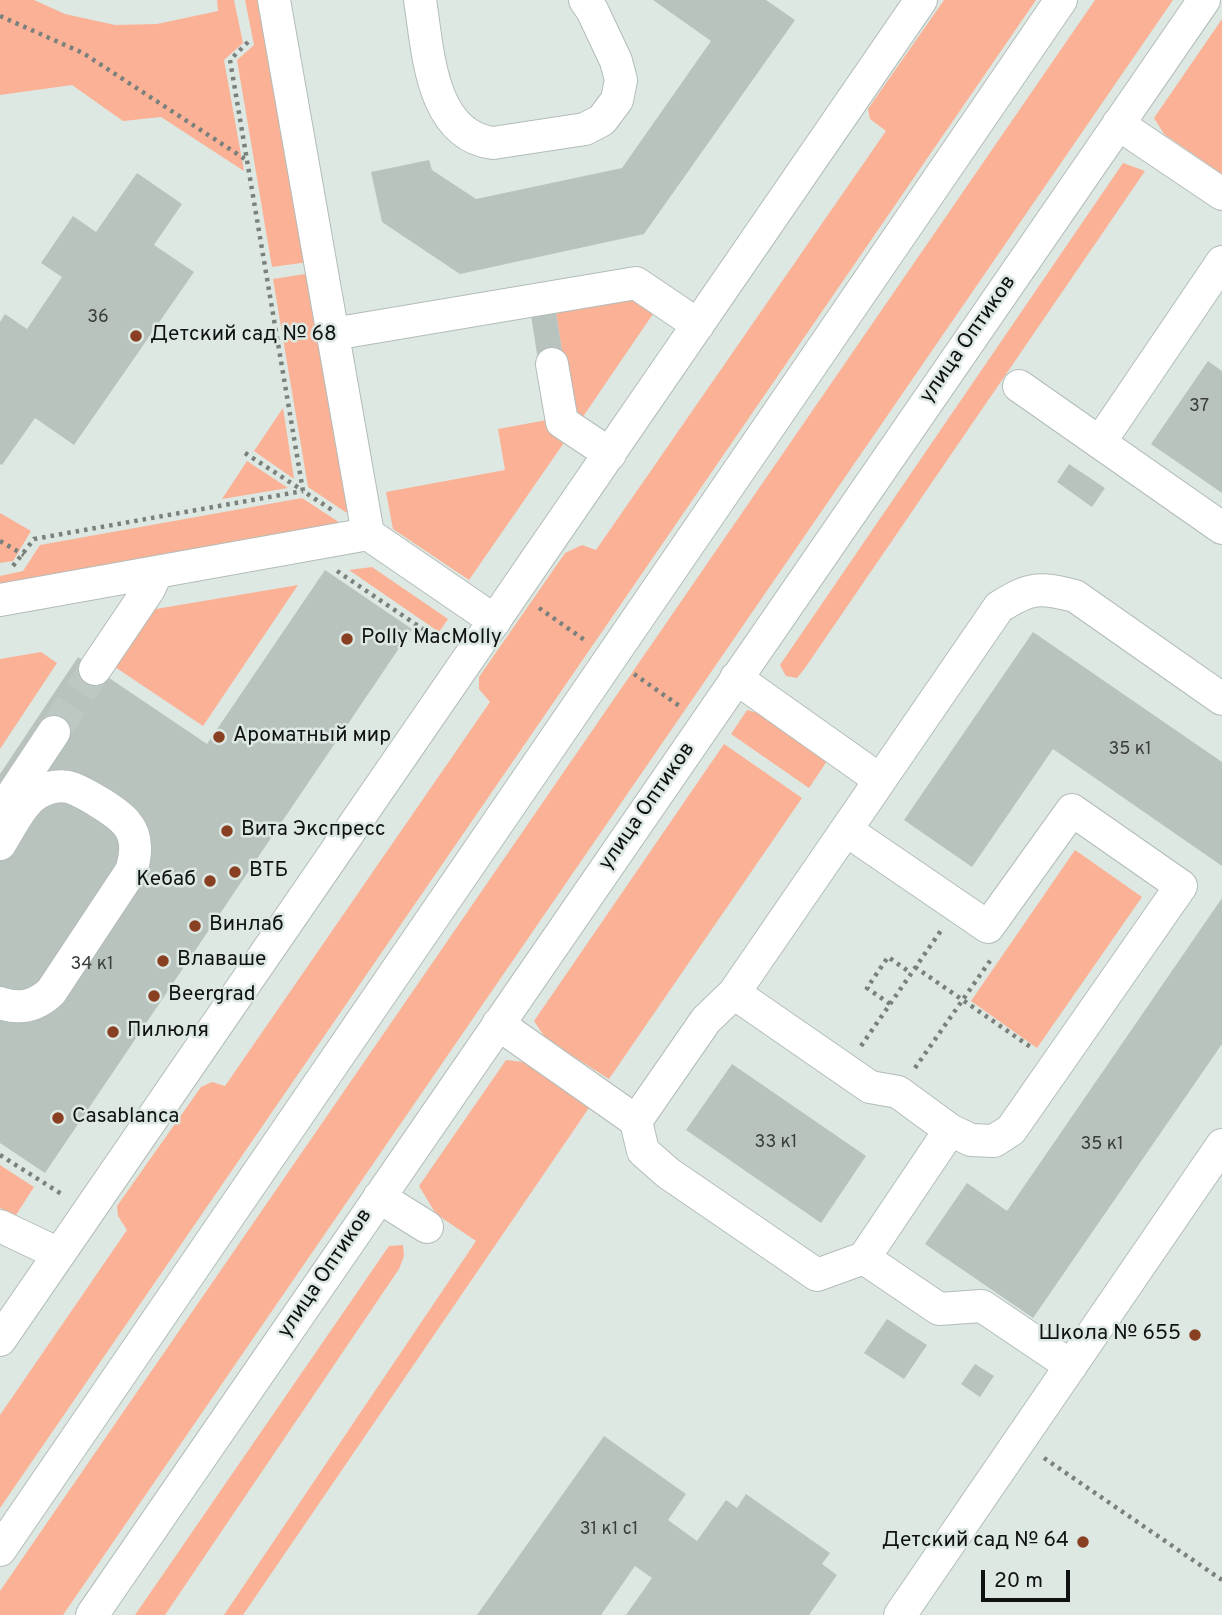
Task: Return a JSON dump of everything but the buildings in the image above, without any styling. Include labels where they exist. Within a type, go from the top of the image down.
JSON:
[{"type":"street","points":[[274,0],[369,534],[495,621]]},
{"type":"street","points":[[420,0],[434,84],[446,112],[468,135],[478,141],[493,143],[585,129],[602,120],[617,100],[621,80],[616,61],[585,0]]},
{"type":"street","points":[[0,1340],[921,0]]},
{"type":"street","points":[[0,1550],[1061,0]]},
{"type":"street","name":"улица Оптиков","points":[[92,1615],[1204,0]]},
{"type":"street","points":[[1118,124],[1222,194]]},
{"type":"street","points":[[1100,442],[1222,262]]},
{"type":"street","points":[[333,334],[636,284],[698,325]]},
{"type":"street","points":[[552,364],[562,422],[610,454]]},
{"type":"street","points":[[1019,386],[1222,528]]},
{"type":"street","points":[[0,600],[147,579],[369,534]]},
{"type":"street","points":[[95,668],[147,579]]},
{"type":"street","points":[[636,1121],[706,1020],[734,993],[999,607],[1022,593],[1047,589],[1075,596],[1222,699]]},
{"type":"street","points":[[736,678],[880,780]]},
{"type":"street","points":[[0,812],[54,732]]},
{"type":"street","points":[[0,844],[31,797],[60,786],[71,787],[127,823],[135,846],[135,860],[131,871],[51,992],[30,1006],[0,1003]]},
{"type":"street","points":[[734,993],[870,1087],[898,1092],[950,1130],[971,1140],[994,1141],[1011,1130],[1181,886],[1072,810],[989,927],[846,830]]},
{"type":"street","points":[[498,1024],[636,1121],[643,1151],[668,1173],[817,1275],[864,1258],[950,1130]]},
{"type":"street","points":[[900,1615],[1222,1145]]},
{"type":"street","points":[[379,1197],[427,1227]]},
{"type":"street","points":[[0,1226],[59,1254]]},
{"type":"street","points":[[864,1258],[939,1309],[982,1306],[1072,1366]]},
{"type":"path","points":[[0,16],[83,53],[248,162]]},
{"type":"path","points":[[247,33],[249,44],[230,60],[303,491]]},
{"type":"path","points":[[245,453],[369,534]]},
{"type":"path","points":[[8,567],[16,565],[34,539],[303,491]]},
{"type":"path","points":[[0,541],[24,555]]},
{"type":"path","points":[[329,566],[442,642]]},
{"type":"path","points":[[528,600],[593,645]]},
{"type":"path","points":[[632,673],[685,709]]},
{"type":"path","points":[[845,1070],[958,906]]},
{"type":"path","points":[[898,1092],[995,954],[989,927]]},
{"type":"path","points":[[890,1004],[867,988],[888,957],[911,974]]},
{"type":"path","points":[[915,967],[1056,1065]]},
{"type":"path","points":[[0,1155],[63,1195]]},
{"type":"path","points":[[1020,1441],[1222,1580]]},
{"type":"shaded area","points":[[0,0],[34,0],[65,14],[115,25],[157,24],[218,11],[217,0],[234,0],[243,43],[224,60],[244,171],[161,117],[123,121],[72,85],[0,95]]},
{"type":"shaded area","points":[[245,0],[267,0],[316,261],[272,267],[237,60],[254,45]]},
{"type":"shaded area","points":[[944,0],[1036,0],[0,1508],[0,1415],[127,1230],[118,1216],[117,1206],[201,1087],[212,1082],[225,1086],[490,702],[479,689],[479,677],[565,553],[582,545],[596,550],[886,131],[870,119],[868,109]]},
{"type":"shaded area","points":[[1095,0],[1173,0],[63,1615],[0,1615],[0,1591]]},
{"type":"shaded area","points":[[1222,19],[1222,174],[1164,134],[1154,118]]},
{"type":"shaded area","points":[[1123,163],[1145,171],[805,668],[797,678],[786,676],[780,665]]},
{"type":"shaded area","points":[[318,272],[362,523],[308,487],[273,279]]},
{"type":"shaded area","points":[[626,292],[657,308],[580,421],[572,416],[555,306]]},
{"type":"shaded area","points":[[283,408],[294,479],[254,451]]},
{"type":"shaded area","points":[[547,420],[570,434],[469,580],[393,529],[386,492],[505,470],[498,429]]},
{"type":"shaded area","points":[[247,461],[288,488],[222,499]]},
{"type":"shaded area","points":[[302,498],[354,532],[0,594],[0,576],[23,571],[40,545]]},
{"type":"shaded area","points":[[0,513],[31,531],[13,561],[0,563]]},
{"type":"shaded area","points":[[372,567],[448,619],[439,632],[349,570]]},
{"type":"shaded area","points":[[298,585],[203,726],[112,665],[150,610]]},
{"type":"shaded area","points":[[41,652],[57,663],[0,749],[0,659]]},
{"type":"shaded area","points":[[747,710],[768,716],[829,758],[809,788],[731,734]]},
{"type":"shaded area","points":[[724,744],[802,798],[609,1079],[546,1039],[534,1021]]},
{"type":"shaded area","points":[[1075,850],[1142,897],[1037,1048],[971,1001]]},
{"type":"shaded area","points":[[506,1060],[532,1063],[593,1102],[243,1615],[224,1615],[476,1241],[436,1214],[419,1186]]},
{"type":"shaded area","points":[[0,1165],[34,1187],[16,1215],[0,1208]]},
{"type":"shaded area","points":[[403,1245],[404,1256],[399,1269],[165,1615],[135,1615],[389,1246]]},
{"type":"tunnel","points":[[54,732],[95,669]]},
{"type":"place","name":"Детский сад № 68","points":[[136,336]]},
{"type":"place","name":"Polly MacMolly","points":[[347,639]]},
{"type":"place","name":"Ароматный мир","points":[[219,737]]},
{"type":"place","name":"Вита Экспресс","points":[[227,831]]},
{"type":"place","name":"ВТБ","points":[[235,872]]},
{"type":"place","name":"Кебаб","points":[[210,881]]},
{"type":"place","name":"Винлаб","points":[[195,926]]},
{"type":"place","name":"Влаваше","points":[[163,961]]},
{"type":"place","name":"Beergrad","points":[[154,996]]},
{"type":"place","name":"Пилюля","points":[[113,1032]]},
{"type":"place","name":"Casablanca","points":[[58,1118]]},
{"type":"place","name":"Школа № 655","points":[[1195,1335]]},
{"type":"place","name":"Детский сад № 64","points":[[1083,1542]]}]
